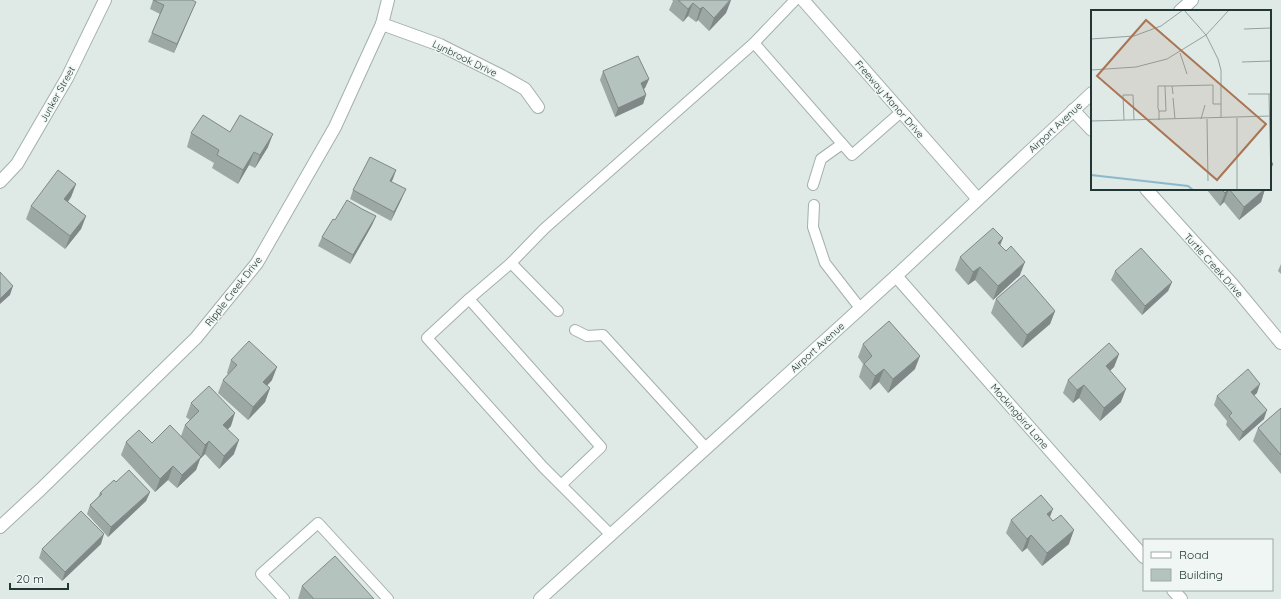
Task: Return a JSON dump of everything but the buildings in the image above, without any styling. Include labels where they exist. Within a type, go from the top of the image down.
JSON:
[{"type":"street","name":"Junker Street","points":[[0,182],[17,164],[67,78],[105,0]]},
{"type":"street","name":"Ripple Creek Drive","points":[[0,527],[46,485],[196,338],[257,263],[335,127],[382,24],[388,0]]},
{"type":"street","name":"Freeway Manor Drive","points":[[803,0],[977,198]]},
{"type":"street","points":[[1181,10],[1192,0]]},
{"type":"street","name":"Lynbrook Drive","points":[[382,24],[440,45],[502,76],[525,89],[538,107]]},
{"type":"street","name":"Airport Avenue","points":[[540,599],[896,276],[977,198],[1091,94]]},
{"type":"street","points":[[1073,110],[1091,129]]},
{"type":"street","name":"Turtle Creek Drive","points":[[1147,190],[1233,285],[1281,343]]},
{"type":"street","name":"Mockingbird Lane","points":[[896,276],[1143,556]]},
{"type":"street","points":[[1174,591],[1181,599]]},
{"type":"lane","points":[[611,534],[537,461],[428,338],[469,299],[511,263],[544,229],[754,43],[795,0]]},
{"type":"lane","points":[[754,43],[852,155],[901,112]]},
{"type":"lane","points":[[813,185],[821,159],[842,144]]},
{"type":"lane","points":[[814,205],[813,227],[825,263],[860,308]]},
{"type":"lane","points":[[511,263],[558,311]]},
{"type":"lane","points":[[469,299],[601,447],[561,485]]},
{"type":"lane","points":[[575,330],[587,336],[603,335],[706,448]]},
{"type":"lane","points":[[284,599],[261,574],[318,522],[388,599]]}]
